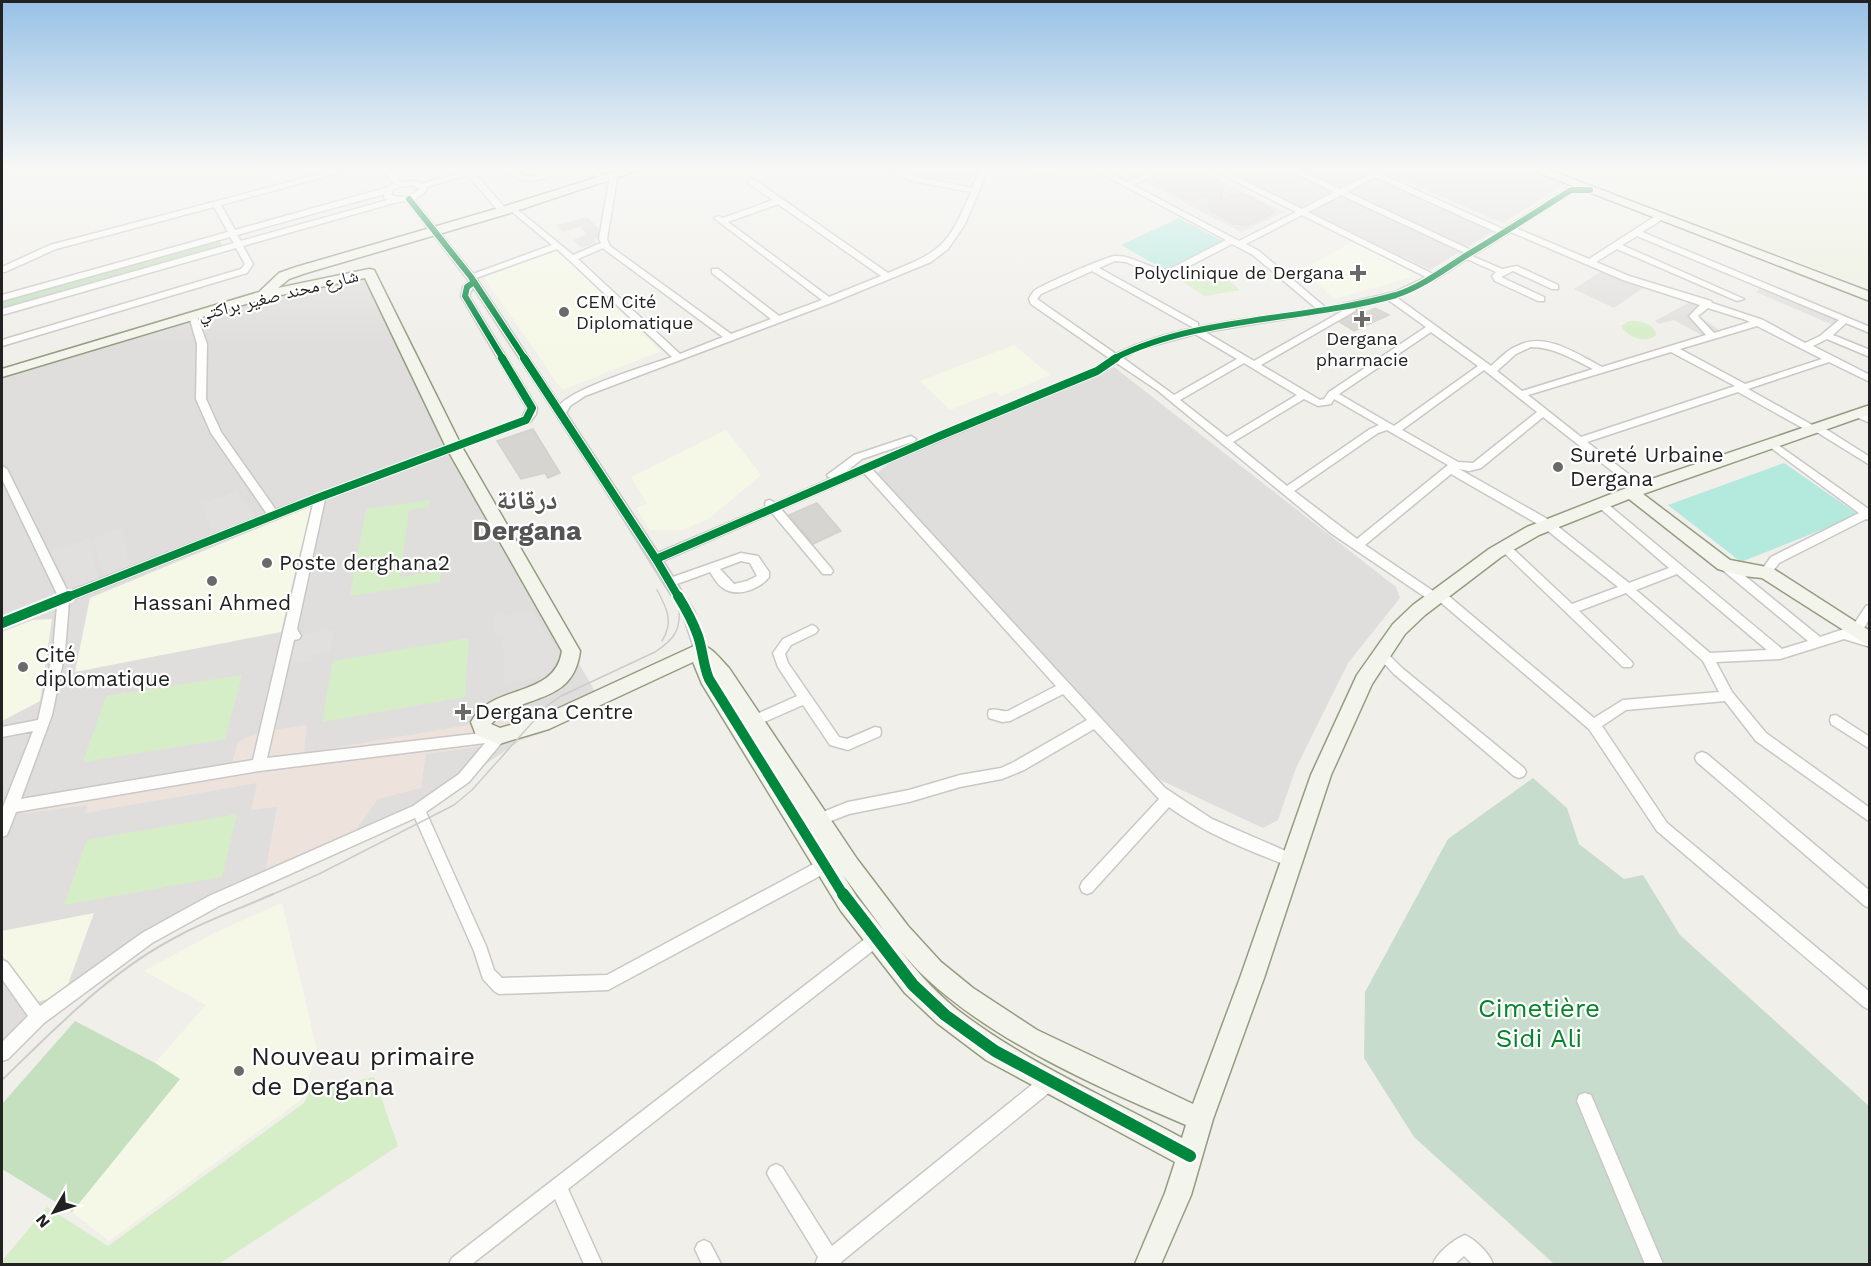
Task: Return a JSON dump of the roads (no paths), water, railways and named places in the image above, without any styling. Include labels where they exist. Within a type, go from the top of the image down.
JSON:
[{"type":"street","points":[[2,270],[53,247],[130,226]]},
{"type":"street","points":[[2,343],[244,271],[249,264],[229,226]]},
{"type":"street","points":[[2,298],[261,226]]},
{"type":"street","points":[[2,312],[303,226]]},
{"type":"street","points":[[430,226],[472,279],[671,582],[692,620],[703,665],[709,679],[819,833],[880,910],[933,970],[1003,1022],[1029,1038],[1155,1100],[1200,1119]]},
{"type":"street","points":[[263,295],[273,284],[301,270],[451,226]]},
{"type":"street","points":[[530,226],[572,258],[678,357]]},
{"type":"street","points":[[605,226],[603,239],[605,244],[730,338]]},
{"type":"street","points":[[729,226],[828,301]]},
{"type":"street","points":[[815,226],[888,277]]},
{"type":"street","points":[[561,413],[566,404],[582,394],[920,264],[945,247],[960,226]]},
{"type":"street","points":[[1206,226],[1269,262],[1319,312]]},
{"type":"street","points":[[1269,226],[1166,273],[1153,272],[1121,258],[1108,259],[1038,292],[1033,298],[1034,302],[1174,399],[1356,546],[1437,596],[1594,725],[1662,827],[1869,1002]]},
{"type":"street","points":[[1331,226],[1433,277]]},
{"type":"street","points":[[1410,226],[1502,272]]},
{"type":"street","points":[[1497,226],[1626,278],[1728,309],[1760,322],[1869,379]]},
{"type":"street","points":[[655,556],[840,472],[861,455],[900,444],[1093,364],[1104,364],[1137,347],[1139,342],[1145,338],[1299,308],[1319,312],[1390,297],[1433,277],[1512,226]]},
{"type":"street","points":[[1589,263],[1648,226]]},
{"type":"street","points":[[1684,226],[1867,295]]},
{"type":"street","points":[[1694,226],[1867,295]]},
{"type":"street","points":[[1638,233],[1869,330]]},
{"type":"street","points":[[572,258],[605,244]]},
{"type":"street","points":[[2,623],[320,497],[521,422],[531,414],[532,408],[465,296],[472,279],[558,246]]},
{"type":"street","points":[[1617,246],[1740,299]]},
{"type":"street","points":[[1091,267],[1304,395],[1323,404],[1328,402],[1332,394],[1432,327]]},
{"type":"street","points":[[1541,300],[1496,276],[1514,268],[1555,287]]},
{"type":"street","points":[[715,271],[777,320]]},
{"type":"street","name":"شارع محند صغير براكتي","points":[[2,373],[263,295],[369,273],[454,447]]},
{"type":"street","points":[[1728,309],[1759,283]]},
{"type":"street","points":[[1390,297],[1487,368],[1580,441],[1636,491],[1818,642]]},
{"type":"street","points":[[1708,303],[1693,316],[1713,337]]},
{"type":"street","points":[[1256,365],[1361,304]]},
{"type":"street","points":[[193,316],[202,344],[201,399],[216,433],[274,515]]},
{"type":"street","points":[[1806,346],[1826,335],[1845,320]]},
{"type":"street","points":[[1521,394],[1760,322]]},
{"type":"street","points":[[1826,335],[1869,354]]},
{"type":"street","points":[[1287,491],[1374,431],[1391,428],[1522,346],[1533,344],[1557,348],[1601,370]]},
{"type":"street","points":[[498,351],[515,345]]},
{"type":"street","points":[[1673,349],[1815,428],[1869,462]]},
{"type":"street","points":[[1174,399],[1245,359]]},
{"type":"street","points":[[1580,441],[1830,359]]},
{"type":"street","points":[[771,505],[864,469],[1099,370],[1104,364]]},
{"type":"street","points":[[549,395],[582,394]]},
{"type":"street","points":[[1332,394],[1547,525],[1627,588],[1707,658],[1728,696],[1761,737],[1869,816]]},
{"type":"street","points":[[1227,442],[1304,395]]},
{"type":"street","points":[[1356,546],[1453,468],[1477,466],[1543,412]]},
{"type":"street","points":[[1153,1261],[1178,1195],[1200,1119],[1321,775],[1364,680],[1380,653],[1409,619],[1437,596],[1504,547],[1547,525],[1771,443],[1865,414]]},
{"type":"street","points":[[1767,572],[1775,560],[1867,515],[1771,443]]},
{"type":"street","points":[[454,447],[571,651],[567,669],[557,680],[488,712],[481,722],[483,729],[500,736]]},
{"type":"street","points":[[861,455],[869,460],[864,469]]},
{"type":"street","points":[[850,464],[852,468],[864,469],[1145,778],[1168,799],[1213,829],[1292,861]]},
{"type":"street","points":[[2,469],[64,597],[58,652],[43,724],[2,831]]},
{"type":"street","points":[[259,765],[293,632],[320,497]]},
{"type":"street","points":[[1600,504],[1780,654]]},
{"type":"street","points":[[771,505],[827,571]]},
{"type":"street","points":[[1504,547],[1572,609],[1627,664]]},
{"type":"street","points":[[1724,565],[1743,570],[1767,572],[1865,638]]},
{"type":"street","points":[[671,582],[713,567]]},
{"type":"street","points":[[1572,609],[1679,569]]},
{"type":"street","points":[[1865,638],[1869,609]]},
{"type":"street","points":[[812,630],[787,642],[779,653],[782,664],[838,744],[853,744],[875,732]]},
{"type":"street","points":[[1707,658],[1780,654],[1844,634],[1865,638]]},
{"type":"street","points":[[10,807],[259,765],[500,736],[549,721],[700,651]]},
{"type":"street","points":[[700,651],[717,667],[755,721],[819,833],[824,866],[875,940],[913,985],[953,1022],[995,1051],[1190,1156]]},
{"type":"street","points":[[1380,653],[1398,671],[1519,772]]},
{"type":"street","points":[[994,714],[1002,717],[1010,716],[1064,688]]},
{"type":"street","points":[[1594,725],[1623,705],[1728,696]]},
{"type":"street","points":[[755,721],[805,698]]},
{"type":"street","points":[[1836,720],[1869,744]]},
{"type":"street","points":[[819,833],[856,806],[1002,773],[1095,722]]},
{"type":"street","points":[[2,732],[43,724]]},
{"type":"street","points":[[2,1053],[38,1017],[147,938],[214,902],[418,810],[464,778],[500,736]]},
{"type":"street","points":[[1702,758],[1869,901]]},
{"type":"street","points":[[1087,887],[1168,799]]},
{"type":"street","points":[[418,810],[481,951],[488,974],[499,986],[608,982],[824,866]]},
{"type":"street","points":[[458,1264],[875,940]]},
{"type":"street","points":[[2,967],[38,1017]]},
{"type":"street","points":[[776,1173],[829,1263],[1056,1084],[1075,1060]]},
{"type":"street","points":[[1585,1101],[1654,1264]]},
{"type":"street","points":[[558,1186],[593,1264]]},
{"type":"street","points":[[1442,1264],[1465,1244],[1484,1264]]},
{"type":"tram line","points":[[269,896],[319,874],[454,805],[472,790],[548,705],[561,696],[655,652],[667,643],[677,629],[679,609],[532,373]]},
{"type":"tram line","points":[[657,590],[668,615],[668,628],[662,641]]},
{"type":"tram line","points":[[2,1080],[86,1001],[131,965],[191,929],[273,894]]},
{"type":"place","name":"Polyclinique de Dergana","points":[[1358,273]]},
{"type":"place","name":"CEM Cité Diplomatique","points":[[564,312]]},
{"type":"place","name":"Dergana pharmacie","points":[[1362,319]]},
{"type":"place","name":"Sureté Urbaine Dergana","points":[[1558,467]]},
{"type":"place","name":"Poste derghana2","points":[[267,563]]},
{"type":"place","name":"Hassani Ahmed","points":[[212,581]]},
{"type":"place","name":"Cité diplomatique","points":[[23,667]]},
{"type":"place","name":"Dergana Centre","points":[[463,712]]},
{"type":"place","name":"Nouveau primaire de Dergana","points":[[239,1071]]},
{"type":"district","name":"درقانة Dergana","points":[[527,516]]},
{"type":"park label","name":"Cimetière Sidi Ali","points":[[1539,1023]]}]
